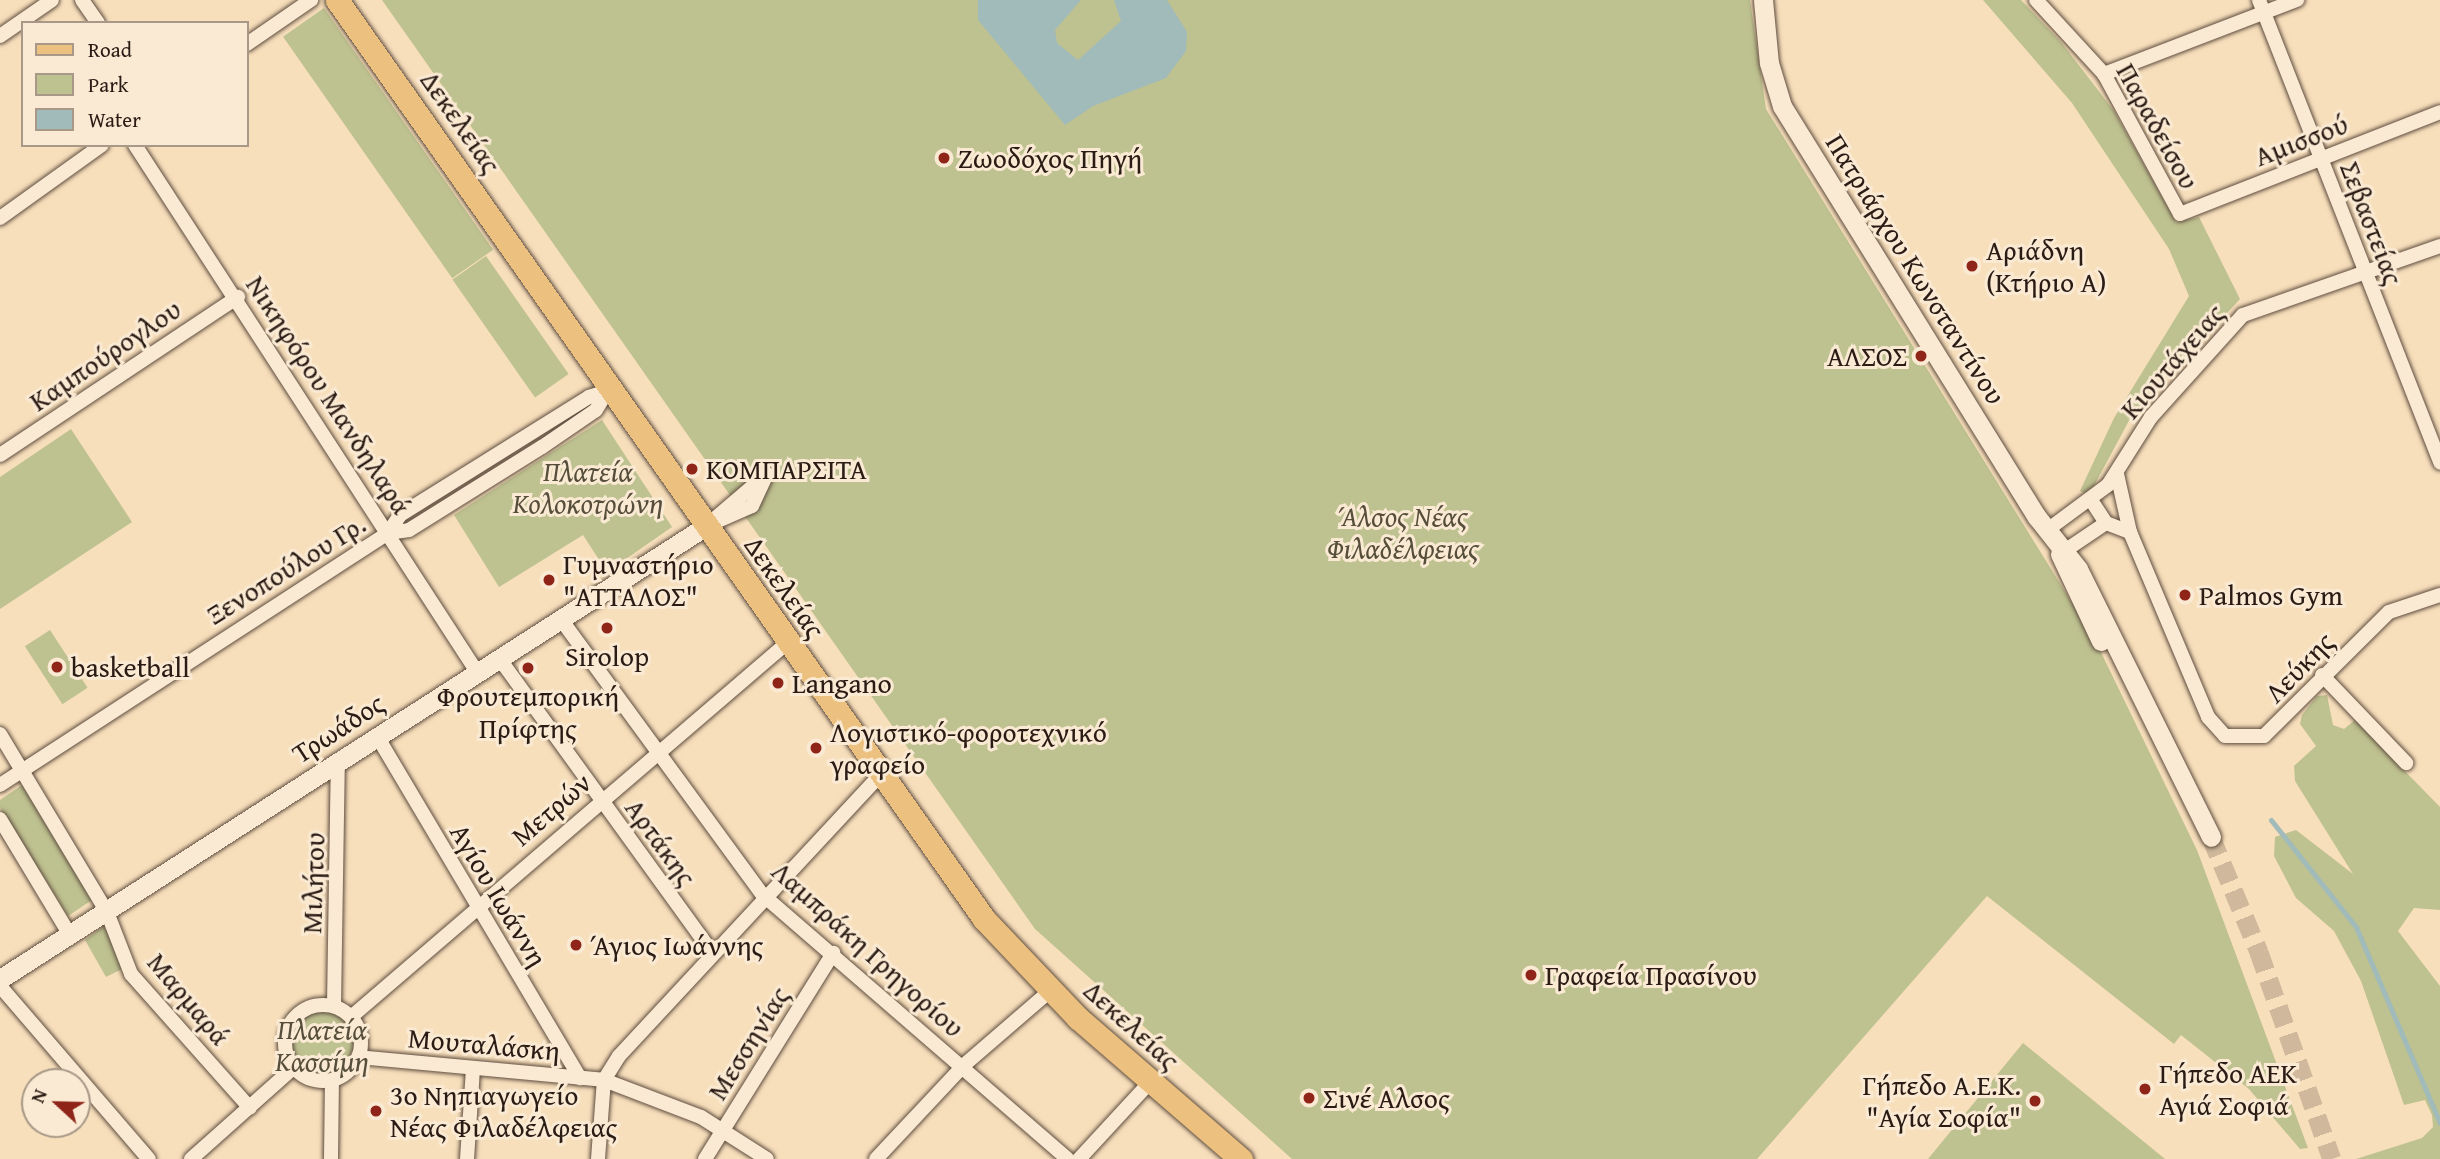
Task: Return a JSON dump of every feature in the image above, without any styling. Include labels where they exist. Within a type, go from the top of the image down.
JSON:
[{"type":"main road","name":"Δεκελείας","points":[[337,0],[610,392],[984,919],[1050,991],[1150,1082],[1241,1159]]},
{"type":"main road","name":"Πατριάρχου Κωνσταντίνου","points":[[1763,0],[1769,63],[1782,106],[2060,554],[2066,577],[2206,840]]},
{"type":"main road","name":"Τρωάδος","points":[[0,979],[706,526]]},
{"type":"street","points":[[22,21],[52,0]]},
{"type":"street","points":[[82,0],[97,21]]},
{"type":"street","points":[[248,43],[311,0]]},
{"type":"street","name":"Παραδείσου","points":[[2036,0],[2104,74],[2180,214]]},
{"type":"street","points":[[2104,74],[2262,6],[2297,0]]},
{"type":"street","name":"Σεβαστείας","points":[[2262,6],[2440,463]]},
{"type":"street","points":[[0,36],[21,21]]},
{"type":"street","name":"Αμισσού","points":[[2180,214],[2440,112]]},
{"type":"street","points":[[0,218],[99,147]]},
{"type":"street","name":"Νικηφόρου Μανδηλαρά","points":[[136,147],[238,297],[477,672]]},
{"type":"street","name":"Κιουτάχειας","points":[[2046,531],[2091,500],[2117,474],[2151,417],[2243,315],[2363,269],[2440,246]]},
{"type":"street","name":"Καμπούρογλου","points":[[0,455],[238,297]]},
{"type":"street","name":"Ξενoπούλου Γρ.","points":[[0,785],[388,533],[409,530],[542,447],[596,410],[610,392]]},
{"type":"street","points":[[2117,474],[2130,532]]},
{"type":"street","points":[[2091,500],[2106,523],[2130,532]]},
{"type":"street","points":[[2060,554],[2106,523]]},
{"type":"street","name":"Λεύκης","points":[[2130,532],[2208,717],[2225,736],[2264,736],[2322,675],[2389,612],[2440,595]]},
{"type":"street","name":"Λαμπράκη Γρηγορίου","points":[[560,618],[763,895],[1068,1159]]},
{"type":"street","name":"Μετρών","points":[[351,1017],[599,799],[787,643]]},
{"type":"street","name":"Αρτάκης","points":[[499,658],[712,952]]},
{"type":"street","points":[[2322,675],[2406,763]]},
{"type":"street","name":"Μαρμαρά","points":[[0,734],[107,912],[131,974],[250,1108]]},
{"type":"street","name":"Αγίου Ιωάννη","points":[[377,736],[580,1078]]},
{"type":"street","name":"Μιλήτου","points":[[334,1006],[338,761]]},
{"type":"street","points":[[598,1159],[604,1080],[763,895],[881,774]]},
{"type":"street","points":[[0,819],[70,935]]},
{"type":"street","name":"Μεσσηνίας","points":[[705,1159],[833,953]]},
{"type":"street","points":[[0,986],[149,1159]]},
{"type":"street","points":[[876,1159],[963,1066],[1050,991]]},
{"type":"street","points":[[313,1005],[334,1006],[351,1017],[360,1035],[358,1057],[332,1080],[311,1079],[293,1068],[284,1043],[293,1018],[313,1005]]},
{"type":"street","name":"Μουταλάσκη","points":[[358,1057],[604,1080]]},
{"type":"street","points":[[191,1159],[293,1068]]},
{"type":"street","points":[[467,1159],[473,1069]]},
{"type":"street","points":[[331,1159],[332,1080]]},
{"type":"street","points":[[604,1080],[724,1128],[767,1159]]},
{"type":"street","points":[[1079,1159],[1150,1082]]},
{"type":"green space","name":"Άλσος Νέας Φιλαδέλφειας","points":[[382,0],[1750,0],[1766,109],[2095,640],[2197,850],[2308,1148],[2300,1149],[2249,1089],[2181,1035],[2174,1044],[1987,896],[1757,1159],[1292,1159],[1035,929]]},
{"type":"green space","points":[[1983,0],[2021,0],[2061,42],[2114,111],[2176,222],[2199,217],[2240,299],[2131,417],[2089,495],[2080,491],[2114,418],[2189,296],[2169,249],[2072,103]]},
{"type":"green space","points":[[324,8],[493,250],[452,278],[283,37]]},
{"type":"green space","points":[[486,256],[569,374],[535,397],[452,280]]},
{"type":"green space","name":"Πλατεία Κολοκοτρώνη","points":[[602,420],[672,527],[607,572],[583,535],[499,587],[454,515]]},
{"type":"green space","points":[[71,429],[132,522],[0,609],[0,477]]},
{"type":"green space","name":"basketball","points":[[50,630],[88,688],[62,704],[25,646]]},
{"type":"green space","points":[[2327,695],[2333,725],[2344,729],[2355,720],[2440,807],[2440,910],[2414,908],[2398,931],[2440,986],[2440,1159],[2356,1159],[2422,1138],[2433,1127],[2432,1115],[2425,1100],[2404,1105],[2361,981],[2334,931],[2296,898],[2274,856],[2275,837],[2296,830],[2353,874],[2295,781],[2294,766],[2316,746],[2300,724],[2302,715],[2317,696]]},
{"type":"green space","points":[[22,785],[92,900],[68,916],[0,808],[0,800]]},
{"type":"green space","points":[[105,925],[122,969],[106,977],[85,940]]},
{"type":"green space","name":"Πλατεία Κασσίμη","points":[[316,1012],[328,1012],[345,1021],[352,1032],[352,1056],[345,1067],[328,1076],[316,1076],[304,1071],[295,1062],[290,1050],[290,1038],[295,1026],[304,1017]]},
{"type":"green space","name":"Γήπεδο Α.Ε.Κ. \"Αγία Σοφία\"","points":[[2023,1043],[2165,1159],[1928,1159]]},
{"type":"water","points":[[978,0],[1081,0],[1055,30],[1057,43],[1078,60],[1121,21],[1114,0],[1167,0],[1187,32],[1186,51],[1166,78],[1093,106],[1065,125],[978,20]]},
{"type":"waterway","points":[[2271,820],[2356,927],[2440,1123]]},
{"type":"tunnel","points":[[2211,837],[2259,952],[2332,1159]]},
{"type":"place","name":"Ζωοδόχος Πηγή","points":[[944,158]]},
{"type":"place","name":"Αριάδνη (Κτήριο Α)","points":[[1972,266]]},
{"type":"place","name":"ΑΛΣΟΣ","points":[[1921,356]]},
{"type":"place","name":"ΚΟΜΠΑΡΣΙΤΑ","points":[[692,469]]},
{"type":"place","name":"Γυμναστήριο \"ΑΤΤΑΛΟΣ\"","points":[[549,580]]},
{"type":"place","name":"Palmos Gym","points":[[2185,595]]},
{"type":"place","name":"Sirolop","points":[[607,628]]},
{"type":"place","name":"basketball","points":[[57,667]]},
{"type":"place","name":"Φρουτεμπορική Πρίφτης","points":[[528,668]]},
{"type":"place","name":"Langano","points":[[778,683]]},
{"type":"place","name":"Λογιστικό-φοροτεχνικό γραφείο","points":[[816,748]]},
{"type":"place","name":"Άγιος Ιωάννης","points":[[576,945]]},
{"type":"place","name":"Γραφεία Πρασίνου","points":[[1531,975]]},
{"type":"place","name":"Γήπεδο ΑΕΚ Αγιά Σοφιά","points":[[2145,1089]]},
{"type":"place","name":"Σινέ Αλσος","points":[[1309,1098]]},
{"type":"place","name":"Γήπεδο Α.Ε.Κ. \"Αγία Σοφία\"","points":[[2035,1101]]},
{"type":"place","name":"3ο Νηπιαγωγείο Νέας Φιλαδέλφειας","points":[[376,1111]]}]
